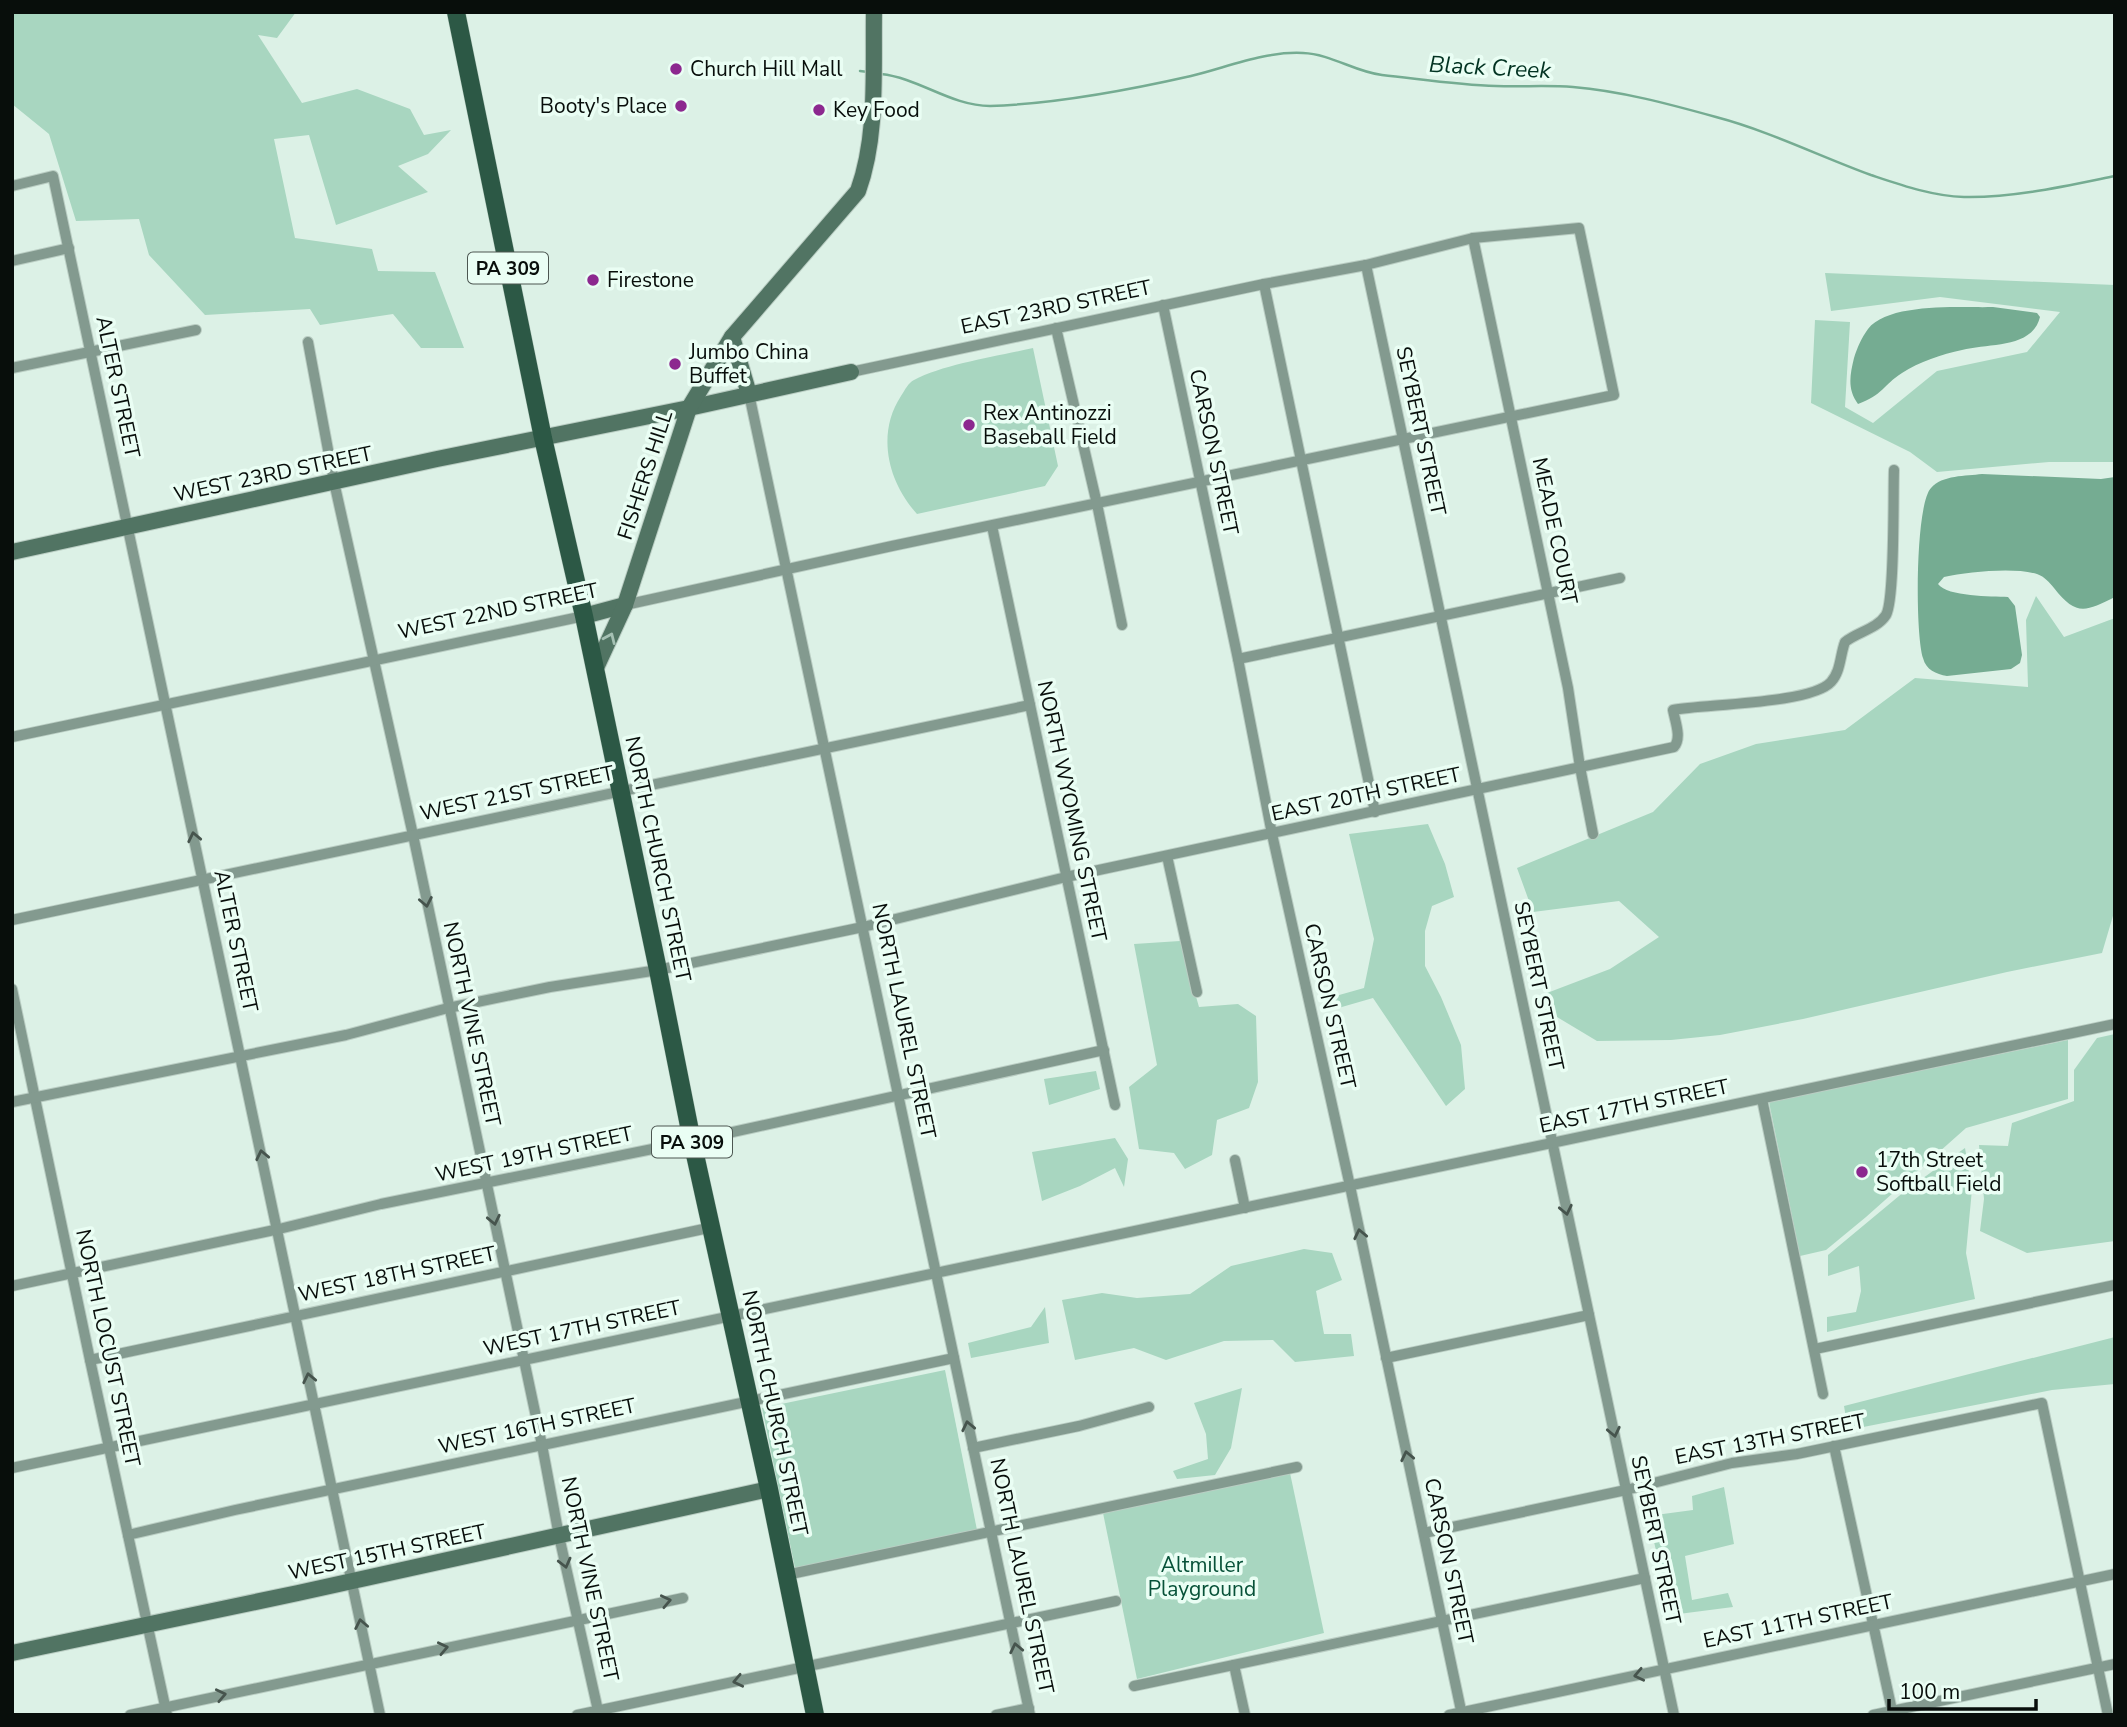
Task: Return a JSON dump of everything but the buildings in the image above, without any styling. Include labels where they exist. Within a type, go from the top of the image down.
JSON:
[{"type":"main road","name":"NORTH CHURCH STREET","points":[[456,12],[543,438],[596,670],[692,1141],[713,1227],[815,1715]]},
{"type":"main road","name":"FISHERS HILL","points":[[596,670],[625,605],[689,408],[732,337],[858,191],[866,170],[872,99],[874,12]]},
{"type":"main road","name":"NORTH LAUREL STREET","points":[[732,337],[749,394]]},
{"type":"main road","name":"EAST 23RD STREET","points":[[543,438],[851,372]]},
{"type":"main road","name":"WEST 23RD STREET","points":[[12,552],[437,458],[543,438]]},
{"type":"main road","name":"WEST 22ND STREET","points":[[584,616],[625,605]]},
{"type":"main road","name":"WEST 15TH STREET","points":[[12,1653],[769,1489]]},
{"type":"street","name":"ALTER STREET","points":[[12,186],[53,176],[279,1229],[380,1715]]},
{"type":"street","name":"EAST 23RD STREET","points":[[851,372],[1264,284],[1366,265],[1473,238],[1579,228],[1614,395],[1511,416]]},
{"type":"street","name":"MEADE COURT","points":[[1473,238],[1569,688],[1593,834]]},
{"type":"street","points":[[12,261],[69,248]]},
{"type":"street","name":"SEYBERT STREET","points":[[1366,265],[1674,1715]]},
{"type":"street","points":[[1264,284],[1375,812]]},
{"type":"street","name":"CARSON STREET","points":[[1163,306],[1272,834],[1462,1714]]},
{"type":"street","points":[[1056,328],[1122,625]]},
{"type":"street","points":[[12,368],[196,330]]},
{"type":"street","name":"NORTH VINE STREET","points":[[308,342],[334,482],[599,1713]]},
{"type":"street","name":"NORTH LAUREL STREET","points":[[749,394],[1029,1711]]},
{"type":"street","name":"WEST 22ND STREET","points":[[625,605],[1511,416]]},
{"type":"street","name":"EAST 20TH STREET","points":[[12,1102],[139,1075],[241,1058],[346,1035],[447,1008],[550,987],[658,970],[863,926],[1066,877],[1674,747],[1678,738],[1672,710],[1757,702],[1818,691],[1837,673],[1845,642],[1873,627],[1885,616],[1891,594],[1894,470]]},
{"type":"street","name":"NORTH WYOMING STREET","points":[[992,526],[1115,1105]]},
{"type":"street","points":[[1238,659],[1620,578]]},
{"type":"street","name":"WEST 22ND STREET","points":[[12,737],[584,616]]},
{"type":"street","name":"WEST 21ST STREET","points":[[12,920],[1030,705]]},
{"type":"street","points":[[1167,856],[1197,992]]},
{"type":"street","name":"NORTH LOCUST STREET","points":[[12,989],[146,1624],[167,1711]]},
{"type":"street","name":"EAST 17TH STREET","points":[[1160,1226],[2115,1024]]},
{"type":"street","name":"WEST 19TH STREET","points":[[12,1286],[1104,1050]]},
{"type":"street","points":[[1762,1099],[1823,1394]]},
{"type":"street","points":[[1236,1160],[1245,1208]]},
{"type":"street","name":"WEST 17TH STREET","points":[[12,1468],[1160,1226]]},
{"type":"street","name":"WEST 18TH STREET","points":[[90,1360],[713,1227]]},
{"type":"street","points":[[1815,1349],[2115,1285]]},
{"type":"street","points":[[1386,1358],[1589,1315]]},
{"type":"street","name":"WEST 16TH STREET","points":[[128,1535],[332,1489],[954,1358]]},
{"type":"street","name":"EAST 13TH STREET","points":[[1424,1533],[1626,1490],[1732,1463],[1797,1454],[2042,1403],[2080,1582]]},
{"type":"street","points":[[973,1448],[1079,1426],[1149,1407]]},
{"type":"street","points":[[1835,1446],[1893,1713]]},
{"type":"street","points":[[786,1575],[1297,1467]]},
{"type":"street","name":"EAST 11TH STREET","points":[[1449,1715],[2115,1574]]},
{"type":"street","points":[[1134,1686],[1645,1578]]},
{"type":"street","points":[[2080,1582],[2108,1715]]},
{"type":"street","points":[[130,1715],[167,1711],[369,1664],[683,1598]]},
{"type":"street","points":[[578,1715],[599,1713],[1116,1601]]},
{"type":"street","points":[[1872,1715],[1893,1713],[2115,1664]]},
{"type":"street","points":[[1234,1665],[1245,1715]]},
{"type":"street","points":[[996,1715],[1029,1711]]},
{"type":"green space","points":[[12,12],[296,12],[277,38],[258,35],[302,103],[357,89],[410,109],[424,135],[451,130],[428,154],[398,166],[428,192],[336,225],[309,135],[274,139],[295,238],[372,249],[378,271],[435,272],[464,348],[421,348],[393,314],[320,325],[310,309],[205,315],[149,255],[139,219],[76,221],[49,134],[12,104]]},
{"type":"green space","points":[[1825,273],[2115,285],[2115,462],[2049,462],[1937,472],[1910,452],[1811,403],[1815,320],[1850,322],[1845,407],[1873,423],[1937,371],[2027,352],[2060,312],[1940,297],[1831,311]]},
{"type":"green space","name":"Rex Antinozzi Baseball Field","points":[[1033,348],[1058,466],[1045,486],[917,514],[893,473],[887,442],[893,411],[907,387],[914,380],[940,369]]},
{"type":"green space","points":[[2036,596],[2064,637],[2115,618],[2115,909],[2102,953],[1720,1035],[1671,1040],[1597,1041],[1557,1017],[1547,993],[1610,969],[1659,937],[1619,901],[1533,912],[1517,868],[1653,812],[1700,764],[1756,744],[1845,730],[1915,678],[2028,687],[2026,620]]},
{"type":"green space","points":[[1428,824],[1445,864],[1454,897],[1432,906],[1425,931],[1425,966],[1461,1045],[1465,1089],[1446,1106],[1373,998],[1328,1011],[1325,999],[1364,988],[1374,939],[1349,834]]},
{"type":"green space","points":[[1180,941],[1199,1007],[1238,1004],[1256,1016],[1258,1082],[1249,1108],[1217,1120],[1212,1155],[1185,1169],[1174,1153],[1139,1149],[1129,1087],[1157,1065],[1134,944]]},
{"type":"green space","points":[[2115,1034],[2115,1241],[2027,1253],[1980,1231],[1984,1199],[1979,1145],[2008,1146],[2012,1123],[2074,1101],[2074,1070],[2097,1038]]},
{"type":"green space","points":[[2068,1040],[2068,1099],[1966,1128],[1826,1250],[1800,1256],[1769,1102]]},
{"type":"green space","points":[[1096,1071],[1100,1089],[1049,1105],[1044,1079]]},
{"type":"green space","points":[[1115,1138],[1128,1159],[1124,1187],[1115,1168],[1042,1201],[1032,1152]]},
{"type":"green space","points":[[1965,1148],[1972,1189],[1966,1253],[1975,1299],[1827,1332],[1827,1317],[1856,1312],[1861,1291],[1859,1266],[1828,1276],[1828,1255],[1905,1191]]},
{"type":"green space","points":[[1304,1249],[1332,1253],[1342,1280],[1316,1291],[1324,1334],[1351,1334],[1354,1356],[1295,1362],[1273,1340],[1224,1341],[1166,1360],[1134,1348],[1075,1360],[1062,1300],[1102,1293],[1137,1298],[1190,1294],[1231,1266]]},
{"type":"green space","points":[[1045,1307],[1049,1343],[971,1358],[968,1343],[1031,1327]]},
{"type":"green space","points":[[2115,1337],[2115,1384],[2052,1390],[1848,1430],[1844,1406]]},
{"type":"green space","points":[[945,1370],[977,1530],[795,1568],[762,1408]]},
{"type":"green space","points":[[1242,1388],[1231,1448],[1215,1475],[1177,1479],[1173,1471],[1208,1459],[1206,1434],[1194,1403]]},
{"type":"green space","name":"Altmiller Playground","points":[[1290,1473],[1324,1633],[1137,1679],[1103,1513]]},
{"type":"green space","points":[[1724,1487],[1734,1544],[1685,1556],[1692,1600],[1728,1593],[1733,1607],[1671,1615],[1648,1516],[1693,1510],[1692,1496]]},
{"type":"shaded area","points":[[1993,307],[2037,313],[2040,317],[2028,335],[2019,340],[1954,352],[1923,362],[1896,377],[1873,397],[1858,404],[1851,387],[1854,358],[1866,332],[1878,320],[1909,310]]},
{"type":"shaded area","points":[[1982,474],[2101,479],[2115,477],[2115,597],[2082,609],[2069,603],[2047,580],[2037,574],[2003,571],[1944,577],[1938,584],[1951,591],[2008,597],[2015,606],[2022,655],[2020,663],[2011,669],[1947,676],[1935,673],[1926,666],[1920,645],[1918,570],[1922,518],[1926,499],[1936,484],[1955,477]]},
{"type":"waterway","name":"Black Creek","points":[[881,74],[909,81],[962,102],[990,106],[1091,96],[1191,76],[1275,54],[1303,53],[1323,56],[1382,75],[1482,85],[1573,87],[1681,107],[1775,136],[1871,175],[1940,195],[2002,196],[2115,176]]},
{"type":"waterway","name":"Black Creek","points":[[860,71],[868,72]]},
{"type":"place","name":"Church Hill Mall","points":[[676,69]]},
{"type":"place","name":"Booty's Place","points":[[681,106]]},
{"type":"place","name":"Key Food","points":[[819,110]]},
{"type":"place","name":"Firestone","points":[[593,280]]},
{"type":"place","name":"Jumbo China Buffet","points":[[675,364]]},
{"type":"place","name":"Rex Antinozzi Baseball Field","points":[[969,425]]},
{"type":"place","name":"17th Street Softball Field","points":[[1862,1172]]}]
